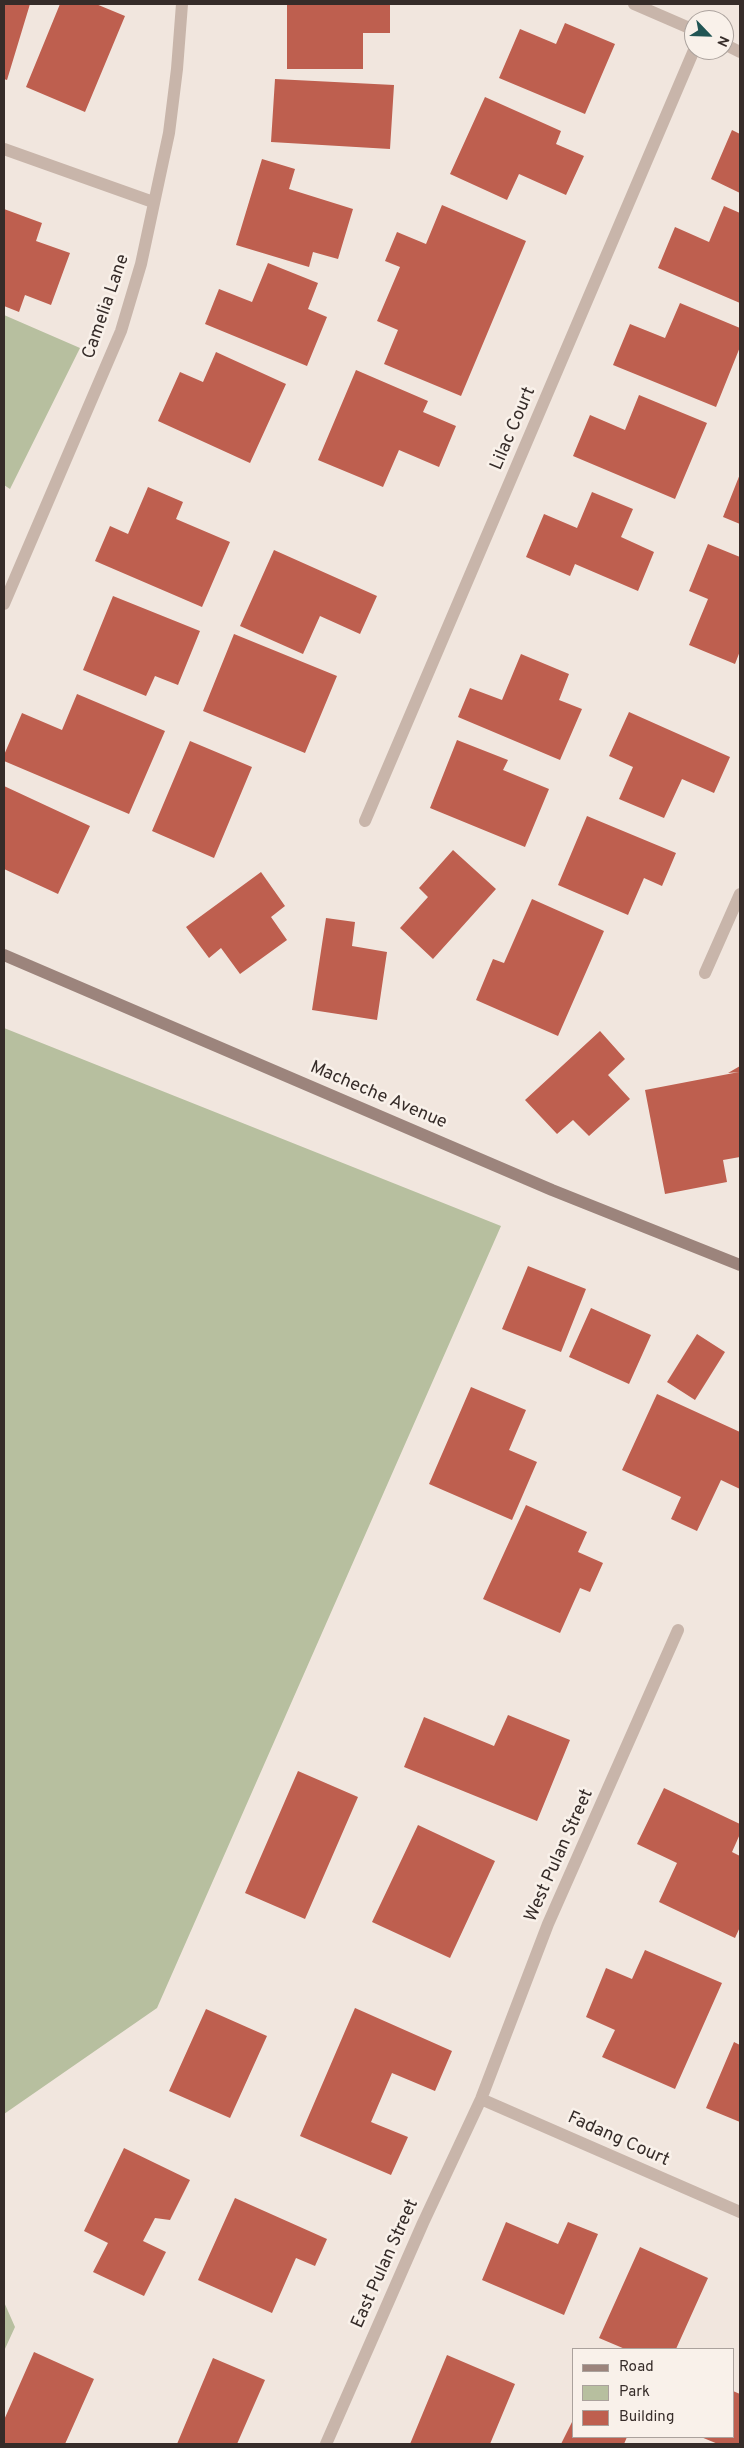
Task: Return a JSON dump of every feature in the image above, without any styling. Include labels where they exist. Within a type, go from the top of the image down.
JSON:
[{"type":"main road","name":"Macheche Avenue","points":[[4,955],[552,1190],[740,1265]]},
{"type":"street","name":"Camelia Lane","points":[[4,604],[121,331],[141,264],[169,133],[177,69],[182,4]]},
{"type":"street","points":[[634,4],[684,26]]},
{"type":"street","name":"Lilac Court","points":[[365,821],[690,60]]},
{"type":"street","points":[[4,149],[153,202]]},
{"type":"street","points":[[705,973],[740,894]]},
{"type":"street","name":"West Pulan Street","points":[[481,2100],[548,1924],[678,1630]]},
{"type":"street","name":"Fadang Court","points":[[481,2100],[740,2212]]},
{"type":"street","name":"East Pulan Street","points":[[326,2444],[422,2222],[481,2100]]},
{"type":"green space","points":[[4,315],[80,348],[10,489],[4,485]]},
{"type":"green space","points":[[4,1028],[501,1226],[157,2008],[4,2114]]},
{"type":"green space","points":[[4,2302],[15,2327],[4,2351]]},
{"type":"building","points":[[4,4],[30,4],[7,80],[4,79]]},
{"type":"building","points":[[60,4],[96,4],[125,16],[85,112],[26,87]]},
{"type":"building","points":[[287,4],[390,4],[390,33],[363,33],[363,69],[287,69]]},
{"type":"building","points":[[565,23],[615,44],[585,114],[499,78],[520,29],[556,44]]},
{"type":"building","points":[[275,79],[394,85],[390,149],[271,142]]},
{"type":"building","points":[[485,97],[561,131],[556,144],[584,156],[566,195],[519,174],[507,200],[450,174]]},
{"type":"building","points":[[732,130],[740,134],[740,193],[711,179]]},
{"type":"building","points":[[262,159],[295,169],[289,189],[353,209],[338,259],[313,252],[309,267],[236,245]]},
{"type":"building","points":[[442,205],[526,241],[461,396],[384,364],[398,330],[377,321],[400,267],[385,261],[397,232],[426,244]]},
{"type":"building","points":[[724,206],[740,213],[740,303],[658,268],[675,227],[709,242]]},
{"type":"building","points":[[4,209],[42,223],[36,241],[70,253],[51,305],[25,295],[19,312],[4,306]]},
{"type":"building","points":[[268,263],[318,283],[308,309],[327,317],[307,366],[205,324],[219,289],[252,302]]},
{"type":"building","points":[[680,303],[740,328],[740,347],[716,407],[613,365],[630,324],[665,338]]},
{"type":"building","points":[[216,352],[286,384],[250,463],[158,421],[180,372],[203,382]]},
{"type":"building","points":[[356,370],[428,401],[423,412],[456,426],[439,467],[399,450],[383,487],[318,460]]},
{"type":"building","points":[[639,395],[707,423],[675,499],[573,456],[590,415],[625,430]]},
{"type":"building","points":[[740,474],[740,524],[723,517]]},
{"type":"building","points":[[148,487],[183,502],[176,519],[230,542],[202,607],[95,561],[110,526],[128,534]]},
{"type":"building","points":[[592,492],[633,509],[621,537],[654,552],[638,591],[575,564],[570,576],[526,557],[544,514],[577,528]]},
{"type":"building","points":[[708,544],[740,557],[740,651],[735,664],[689,645],[708,599],[689,591]]},
{"type":"building","points":[[274,550],[377,596],[360,634],[320,616],[303,654],[240,626]]},
{"type":"building","points":[[113,596],[200,631],[178,685],[155,676],[146,696],[83,670]]},
{"type":"building","points":[[234,634],[337,676],[305,753],[203,711]]},
{"type":"building","points":[[521,654],[569,674],[559,700],[582,709],[560,760],[458,717],[470,688],[502,700]]},
{"type":"building","points":[[77,694],[165,731],[129,814],[4,761],[4,755],[22,713],[62,730]]},
{"type":"building","points":[[629,712],[730,757],[714,793],[682,779],[664,818],[619,799],[633,767],[609,756]]},
{"type":"building","points":[[457,740],[508,760],[503,770],[549,789],[525,847],[430,808]]},
{"type":"building","points":[[190,741],[252,767],[214,858],[152,831]]},
{"type":"building","points":[[4,786],[90,826],[58,894],[4,869]]},
{"type":"building","points":[[587,816],[676,853],[662,886],[644,878],[628,915],[558,885]]},
{"type":"building","points":[[453,850],[496,889],[433,959],[400,928],[428,897],[419,888]]},
{"type":"building","points":[[261,872],[285,906],[271,917],[287,940],[240,974],[221,948],[209,958],[186,927]]},
{"type":"building","points":[[532,899],[604,931],[558,1036],[476,1000],[493,959],[504,963]]},
{"type":"building","points":[[326,918],[355,922],[352,946],[387,952],[377,1020],[312,1010]]},
{"type":"building","points":[[600,1031],[625,1059],[608,1075],[630,1099],[589,1136],[573,1120],[557,1134],[525,1100]]},
{"type":"building","points":[[740,1066],[740,1157],[723,1160],[727,1182],[665,1194],[645,1090],[739,1072],[728,1073]]},
{"type":"building","points":[[528,1266],[586,1289],[561,1352],[502,1329]]},
{"type":"building","points":[[591,1308],[651,1335],[629,1384],[569,1357]]},
{"type":"building","points":[[697,1334],[725,1352],[695,1400],[667,1382]]},
{"type":"building","points":[[471,1387],[526,1410],[509,1450],[537,1462],[512,1520],[429,1484]]},
{"type":"building","points":[[657,1394],[740,1432],[740,1489],[721,1480],[697,1531],[671,1519],[681,1497],[622,1470]]},
{"type":"building","points":[[526,1505],[587,1532],[578,1552],[603,1563],[590,1592],[580,1588],[560,1633],[483,1599]]},
{"type":"building","points":[[508,1715],[570,1740],[537,1821],[404,1767],[424,1717],[494,1746]]},
{"type":"building","points":[[298,1771],[358,1797],[305,1919],[245,1893]]},
{"type":"building","points":[[664,1788],[740,1824],[740,1834],[732,1852],[740,1856],[740,1927],[735,1938],[659,1902],[677,1863],[637,1844]]},
{"type":"building","points":[[418,1825],[495,1861],[450,1958],[372,1922]]},
{"type":"building","points":[[645,1950],[722,1983],[675,2089],[602,2057],[615,2030],[586,2017],[606,1968],[632,1979]]},
{"type":"building","points":[[355,2008],[452,2051],[435,2091],[392,2073],[371,2122],[408,2137],[391,2175],[300,2136]]},
{"type":"building","points":[[206,2009],[267,2036],[230,2118],[169,2091]]},
{"type":"building","points":[[734,2042],[740,2045],[740,2122],[706,2108]]},
{"type":"building","points":[[124,2148],[190,2180],[170,2220],[155,2218],[143,2241],[166,2252],[144,2296],[93,2272],[108,2243],[84,2231]]},
{"type":"building","points":[[235,2198],[327,2239],[315,2266],[296,2258],[272,2313],[198,2280]]},
{"type":"building","points":[[506,2222],[558,2244],[568,2222],[598,2234],[564,2315],[482,2280]]},
{"type":"building","points":[[640,2247],[708,2278],[676,2348],[623,2348],[599,2338]]},
{"type":"building","points":[[34,2352],[94,2379],[65,2444],[4,2444],[4,2420]]},
{"type":"building","points":[[447,2355],[515,2384],[490,2444],[410,2444]]},
{"type":"building","points":[[213,2358],[265,2380],[237,2444],[177,2444]]},
{"type":"building","points":[[734,2391],[740,2394],[740,2444],[718,2444],[703,2438],[734,2438]]},
{"type":"building","points":[[572,2422],[572,2438],[627,2438],[624,2444],[561,2444]]}]
